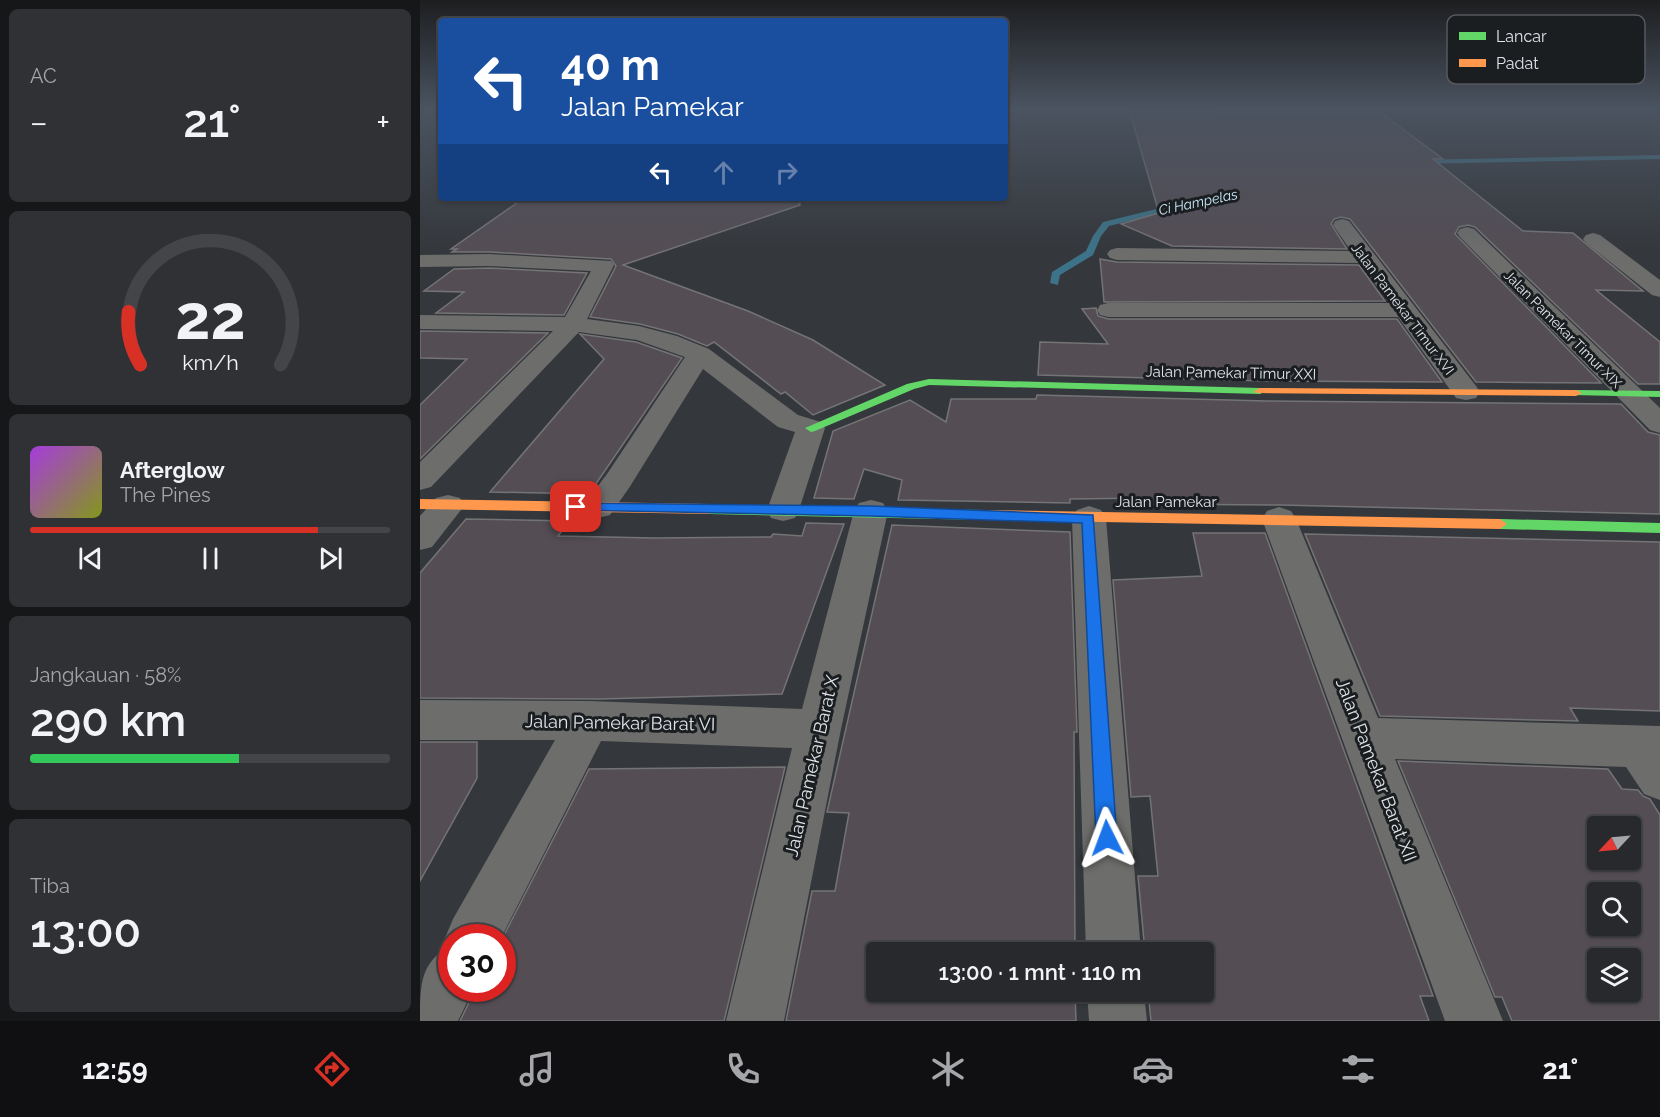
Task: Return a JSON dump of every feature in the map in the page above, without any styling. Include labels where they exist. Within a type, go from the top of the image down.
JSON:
[{"type":"street","name":"Jalan Pamekar Timur XVI","points":[[1342,225],[1466,392]]},
{"type":"street","name":"Jalan Pamekar Timur XIX","points":[[1467,233],[1660,423]]},
{"type":"street","points":[[1593,239],[1660,290]]},
{"type":"street","points":[[1117,254],[1364,257]]},
{"type":"street","points":[[420,261],[489,260],[604,265],[573,324],[420,480]]},
{"type":"street","points":[[1108,310],[1405,310]]},
{"type":"street","points":[[422,324],[573,324],[639,333],[668,341],[700,354],[788,421],[811,428],[783,510]]},
{"type":"street","points":[[598,507],[618,481],[700,354]]},
{"type":"street","name":"Jalan Pamekar Timur XXI","points":[[811,428],[911,386],[929,382],[1267,391],[1660,394]]},
{"type":"street","points":[[420,538],[434,505]]},
{"type":"street","name":"Jalan Pamekar","points":[[434,505],[871,511],[1089,518],[1278,519],[1660,528]]},
{"type":"street","name":"Jalan Pamekar Barat X","points":[[755,1021],[819,729],[871,511]]},
{"type":"street","points":[[1089,518],[1113,942]]},
{"type":"street","name":"Jalan Pamekar Barat XII","points":[[1278,519],[1474,1021]]},
{"type":"street","name":"Jalan Pamekar Barat VI","points":[[420,720],[589,722],[819,729]]},
{"type":"street","points":[[480,924],[589,722]]},
{"type":"street","points":[[1364,738],[1653,757]]},
{"type":"street","points":[[426,1021],[438,999]]},
{"type":"street","points":[[1117,1002],[1118,1021]]},
{"type":"building","points":[[1143,157],[1440,157],[1443,159],[1433,159],[1523,231],[1573,233],[1643,291],[1596,290],[1660,342],[1660,384],[1638,384],[1475,227],[1468,225],[1459,227],[1455,234],[1601,383],[1476,382],[1350,219],[1341,217],[1334,219],[1331,224],[1347,249],[1172,246],[1121,224],[1159,213]]},
{"type":"building","points":[[520,201],[799,201],[800,205],[623,265],[748,311],[813,340],[885,385],[813,415],[785,392],[781,394],[714,342],[707,346],[678,334],[640,324],[590,317],[616,266],[611,259],[452,252],[457,249],[451,249]]},
{"type":"building","points":[[1100,259],[1117,262],[1359,265],[1385,301],[1104,302]]},
{"type":"building","points":[[489,268],[587,273],[564,315],[436,313],[464,292],[424,291],[454,269]]},
{"type":"building","points":[[1096,308],[1098,316],[1108,319],[1397,319],[1442,382],[1267,381],[1038,375],[1040,342],[1108,344],[1082,309]]},
{"type":"building","points":[[420,331],[548,333],[420,459],[420,405],[467,359],[420,358]]},
{"type":"building","points":[[580,334],[636,342],[682,358],[589,494],[490,492],[604,359]]},
{"type":"building","points":[[1037,395],[1267,401],[1621,404],[1648,432],[1660,435],[1660,514],[1145,504],[1144,498],[1070,499],[1070,503],[898,500],[902,480],[864,469],[854,499],[814,498],[833,431],[910,400],[946,422],[951,399],[1036,399]]},
{"type":"building","points":[[466,519],[569,521],[558,536],[654,538],[771,537],[773,534],[802,536],[806,523],[844,524],[782,694],[600,699],[420,698],[420,573]]},
{"type":"building","points":[[892,525],[1070,532],[1077,732],[1074,732],[1075,942],[866,942],[866,1002],[1075,1002],[1076,1021],[786,1021],[812,891],[835,891],[849,813],[827,812]]},
{"type":"building","points":[[1193,533],[1265,533],[1433,996],[1420,996],[1429,1021],[1151,1021],[1149,1002],[1214,1002],[1214,942],[1144,942],[1138,876],[1158,876],[1150,796],[1131,797],[1113,580],[1202,576]]},
{"type":"building","points":[[1305,534],[1660,542],[1660,711],[1570,708],[1578,721],[1380,716]]},
{"type":"building","points":[[420,742],[477,742],[477,778],[420,881]]},
{"type":"building","points":[[1398,761],[1608,769],[1622,789],[1638,790],[1650,799],[1660,815],[1660,1021],[1512,1021],[1502,997],[1495,997]]},
{"type":"building","points":[[785,767],[724,1021],[460,1021],[469,1002],[516,1002],[516,924],[510,924],[589,769]]},
{"type":"waterway","name":"Ci Hampelas","points":[[1415,162],[1660,157]]},
{"type":"waterway","name":"Ci Hampelas","points":[[1055,283],[1055,274],[1090,253],[1097,236],[1106,224],[1177,206]]},
{"type":"traffic: fast","points":[[811,428],[911,386],[929,382],[1260,391]]},
{"type":"traffic: fast","points":[[1576,393],[1660,394]]},
{"type":"traffic: fast","points":[[709,509],[985,515]]},
{"type":"traffic: fast","points":[[1500,524],[1660,528]]},
{"type":"traffic: slow","points":[[1260,391],[1576,393]]},
{"type":"traffic: slow","points":[[420,504],[709,509]]},
{"type":"traffic: slow","points":[[985,515],[1500,524]]},
{"type":"route","points":[[576,507],[871,511],[1089,518],[1107,838]]}]
